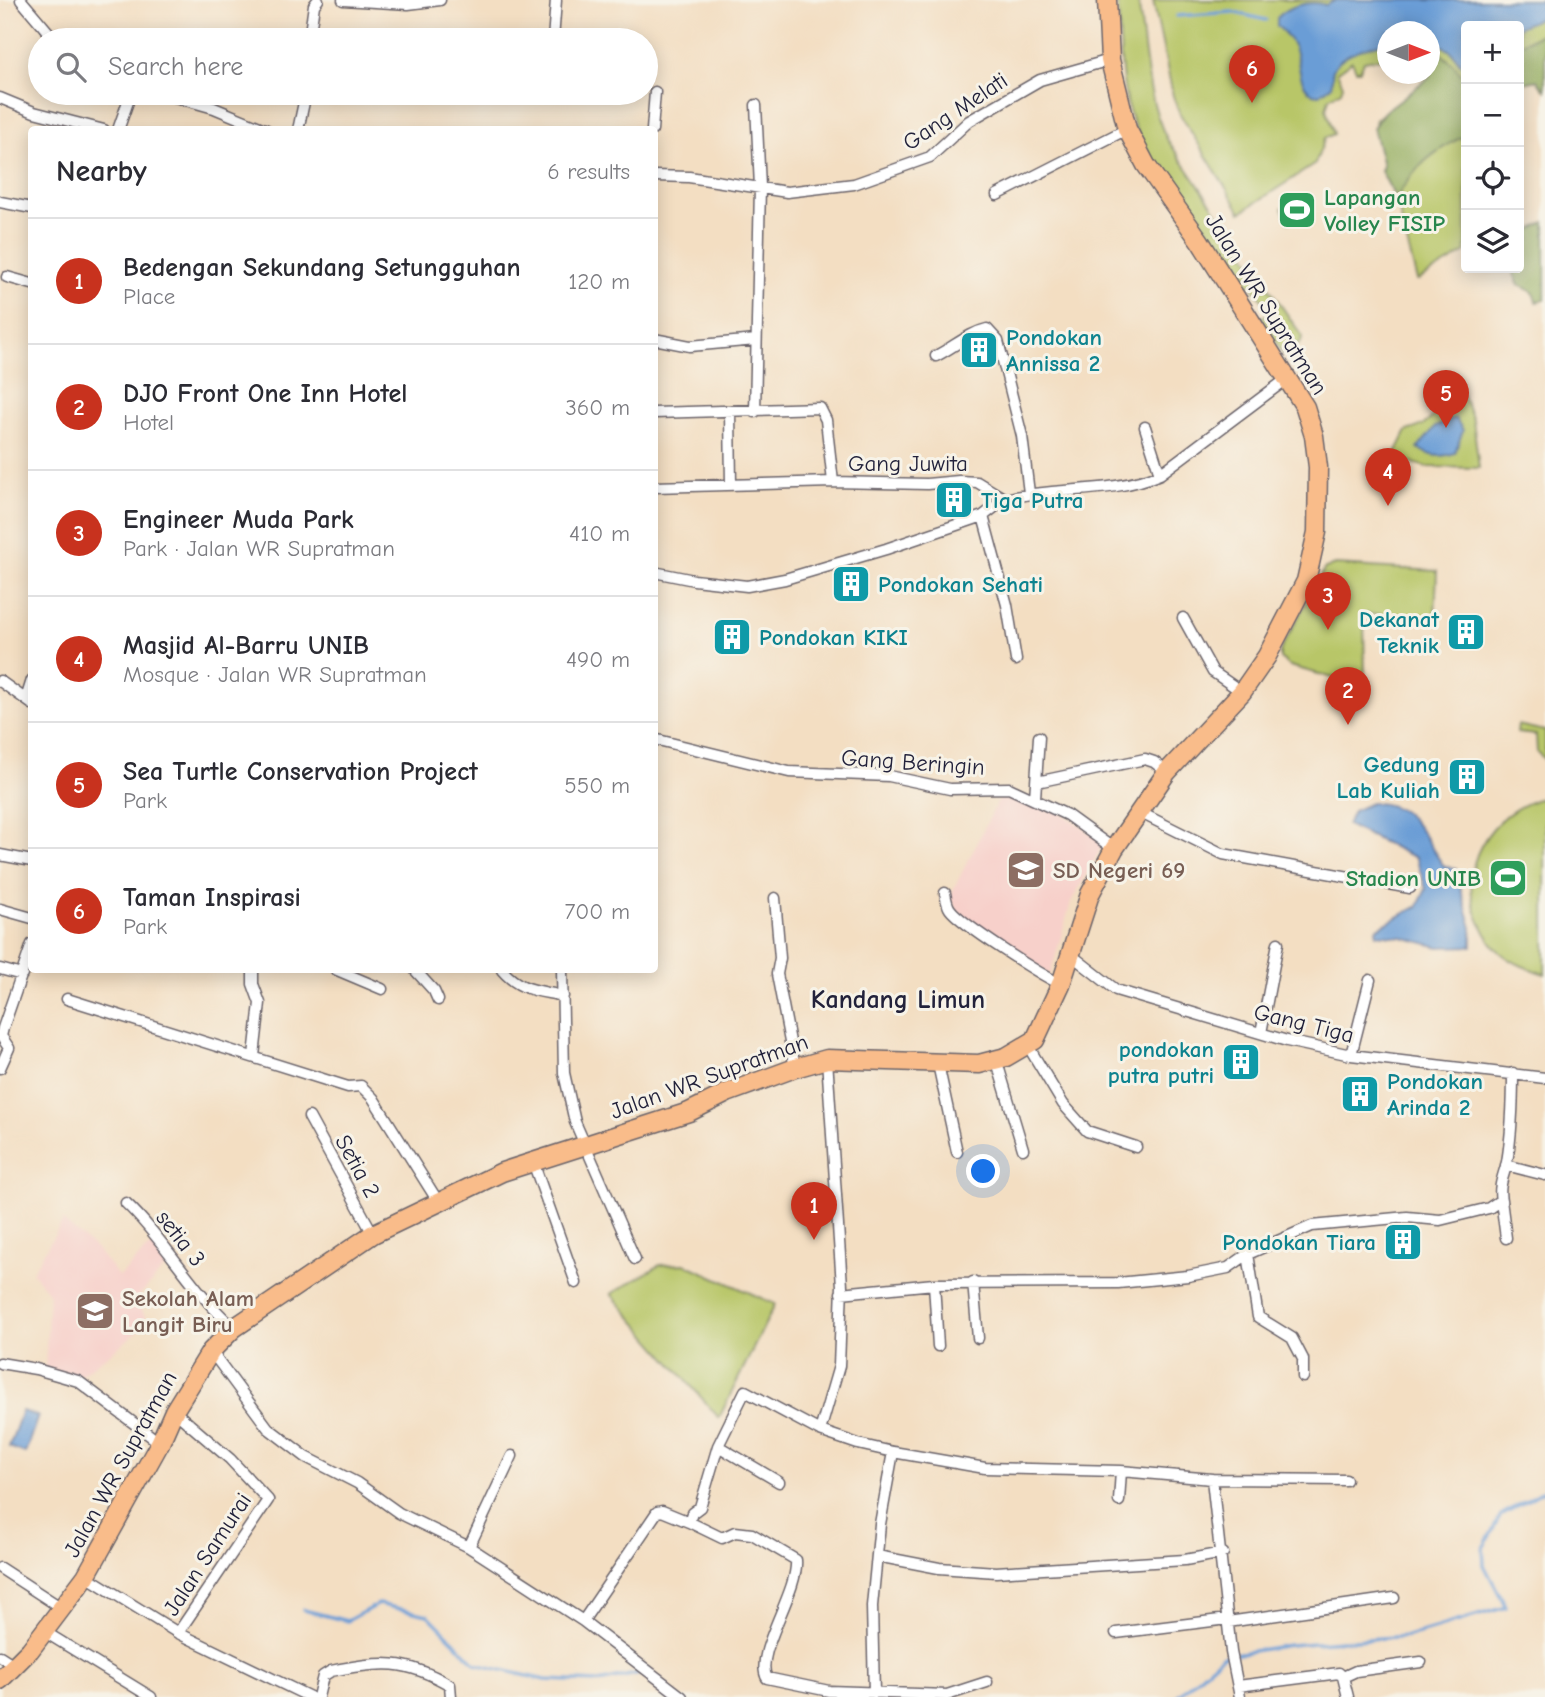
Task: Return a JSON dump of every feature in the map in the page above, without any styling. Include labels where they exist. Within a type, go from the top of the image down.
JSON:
[{"type":"highway","name":"Jalan WR Supratman","points":[[0,1679],[7,1660],[45,1632],[86,1576],[160,1443],[174,1410],[211,1351],[234,1328],[373,1234],[502,1172],[689,1112],[727,1093],[795,1068],[827,1059],[979,1064],[1006,1057],[1028,1046],[1042,1030],[1061,984],[1090,894],[1114,849],[1167,772],[1242,692],[1267,656],[1306,581],[1317,532],[1318,467],[1314,436],[1305,407],[1289,377],[1200,241],[1146,165],[1127,129],[1110,60],[1107,0]]},
{"type":"street","points":[[20,0],[44,28]]},
{"type":"street","points":[[311,28],[314,5],[318,0]]},
{"type":"street","points":[[343,0],[408,4],[440,0]]},
{"type":"street","points":[[553,28],[556,0]]},
{"type":"street","name":"Gang Melati","points":[[658,176],[689,177],[787,192],[854,184],[930,156],[969,121],[1018,91],[1060,72],[1110,60]]},
{"type":"street","points":[[0,98],[34,113],[88,126]]},
{"type":"street","points":[[119,126],[127,105]]},
{"type":"street","points":[[203,105],[257,126]]},
{"type":"street","points":[[299,126],[303,105]]},
{"type":"street","points":[[652,126],[654,105]]},
{"type":"street","points":[[755,412],[760,187],[756,105]]},
{"type":"street","points":[[997,195],[1127,129]]},
{"type":"street","points":[[0,202],[28,207]]},
{"type":"street","points":[[7,276],[28,283]]},
{"type":"street","points":[[936,356],[960,344],[972,332],[987,329],[992,333],[1010,385],[1022,436],[1029,493]]},
{"type":"street","points":[[658,340],[690,346],[756,341]]},
{"type":"street","points":[[658,573],[747,586],[785,579],[984,516],[1005,499],[1029,493],[1138,483],[1160,474],[1289,377]]},
{"type":"street","points":[[658,414],[822,410],[833,482]]},
{"type":"street","points":[[730,412],[731,485]]},
{"type":"street","points":[[1145,427],[1160,474]]},
{"type":"street","name":"Gang Juwita","points":[[658,487],[833,482],[977,482],[1005,499]]},
{"type":"street","points":[[984,516],[1009,613],[1016,660]]},
{"type":"street","points":[[1183,618],[1213,672],[1242,692]]},
{"type":"street","points":[[0,681],[28,701]]},
{"type":"street","points":[[1035,798],[1039,737]]},
{"type":"street","name":"Gang Beringin","points":[[658,740],[706,749],[759,766],[789,772],[889,776],[950,789],[1009,788],[1067,815],[1114,849]]},
{"type":"street","points":[[1037,782],[1145,759],[1167,772]]},
{"type":"street","points":[[1139,812],[1223,854],[1410,888]]},
{"type":"street","points":[[0,855],[28,860]]},
{"type":"street","points":[[945,893],[949,908],[963,922],[1045,977],[1061,984]]},
{"type":"street","points":[[775,898],[780,958],[776,974],[795,1068]]},
{"type":"street","points":[[0,909],[28,917]]},
{"type":"street","points":[[1261,1033],[1278,943]]},
{"type":"street","name":"Gang Tiga","points":[[1070,954],[1116,990],[1261,1033],[1351,1055],[1545,1077]]},
{"type":"street","points":[[0,1068],[9,1048],[1,1036],[3,1028],[28,957]]},
{"type":"street","points":[[0,969],[21,979]]},
{"type":"street","points":[[253,973],[253,984],[260,1003],[254,1056]]},
{"type":"street","points":[[345,973],[382,989]]},
{"type":"street","points":[[418,973],[434,991],[438,1000]]},
{"type":"street","points":[[505,973],[530,992],[562,996]]},
{"type":"street","points":[[562,973],[564,1073],[575,1122],[599,1184],[635,1259]]},
{"type":"street","points":[[1351,1055],[1370,980]]},
{"type":"street","points":[[67,999],[348,1087],[361,1086],[373,1098],[439,1203]]},
{"type":"street","points":[[1028,1046],[1063,1104],[1087,1132],[1136,1147]]},
{"type":"street","points":[[820,1431],[839,1366],[841,1293],[827,1059]]},
{"type":"street","points":[[996,1059],[1023,1149]]},
{"type":"street","points":[[938,1063],[957,1152]]},
{"type":"street","points":[[1506,1238],[1499,1191],[1506,1165],[1513,1111],[1513,1073]]},
{"type":"street","name":"Setia 2","points":[[309,1117],[373,1234]]},
{"type":"street","points":[[533,1163],[576,1283]]},
{"type":"street","points":[[1506,1165],[1545,1175]]},
{"type":"street","points":[[841,1293],[973,1282],[1045,1285],[1118,1283],[1188,1276],[1228,1268],[1248,1254],[1312,1226],[1407,1217],[1440,1220],[1489,1208],[1501,1200]]},
{"type":"street","name":"setia 3","points":[[126,1203],[143,1219],[187,1279],[234,1328]]},
{"type":"street","points":[[1248,1254],[1258,1317],[1292,1338],[1303,1359],[1303,1377]]},
{"type":"street","points":[[973,1282],[978,1338]]},
{"type":"street","points":[[934,1284],[938,1346]]},
{"type":"street","points":[[211,1351],[268,1428],[306,1457],[357,1483],[399,1513],[469,1548],[583,1620],[682,1697]]},
{"type":"street","points":[[0,1363],[36,1369],[78,1381],[160,1443]]},
{"type":"street","points":[[688,1522],[704,1498],[718,1446],[746,1391],[820,1431],[858,1444],[985,1468],[1121,1471],[1212,1479],[1346,1480]]},
{"type":"street","name":"Jalan Samurai","points":[[174,1410],[230,1460],[268,1500],[178,1633]]},
{"type":"street","points":[[718,1446],[779,1482]]},
{"type":"street","points":[[874,1693],[872,1606],[893,1451]]},
{"type":"street","points":[[469,1548],[512,1456]]},
{"type":"street","points":[[1119,1501],[1121,1471]]},
{"type":"street","points":[[1212,1479],[1223,1553],[1232,1655],[1239,1691],[1334,1673],[1343,1677],[1356,1671],[1421,1662]]},
{"type":"street","points":[[583,1620],[657,1512],[662,1511],[722,1538],[735,1532],[752,1534],[796,1560],[783,1610],[764,1660],[767,1678],[829,1692],[947,1695],[987,1682]]},
{"type":"street","points":[[877,1556],[939,1568],[996,1572],[1185,1560],[1223,1553]]},
{"type":"street","points":[[0,1568],[62,1609]]},
{"type":"street","points":[[86,1576],[178,1633],[310,1697]]},
{"type":"street","points":[[1116,1633],[1394,1598]]},
{"type":"street","points":[[45,1632],[151,1697]]},
{"type":"street","points":[[318,1697],[323,1676],[331,1671],[398,1664],[423,1670],[450,1685],[451,1697]]},
{"type":"street","points":[[1343,1677],[1348,1697]]},
{"type":"shaded area","name":"SD Negeri 69","points":[[1004,789],[1065,815],[1104,843],[1071,902],[1050,975],[959,913],[949,898]]},
{"type":"shaded area","name":"Sekolah Alam Langit Biru","points":[[63,1221],[98,1251],[119,1277],[153,1243],[169,1264],[135,1300],[148,1321],[124,1343],[80,1375],[78,1381],[45,1371],[49,1294],[32,1272]]},
{"type":"green space","points":[[1117,0],[1138,0],[1150,89],[1167,139],[1302,336],[1301,342],[1283,354],[1261,318],[1270,312],[1251,284],[1242,289],[1166,183],[1140,139],[1124,89]]},
{"type":"green space","points":[[1153,0],[1545,0],[1545,90],[1537,80],[1524,83],[1524,21],[1461,21],[1461,255],[1417,281],[1396,199],[1381,171],[1375,126],[1376,119],[1420,84],[1440,84],[1440,21],[1377,21],[1377,59],[1364,61],[1360,70],[1356,70],[1352,61],[1337,72],[1343,85],[1341,91],[1329,98],[1326,109],[1334,134],[1325,138],[1315,164],[1241,212],[1180,114],[1173,96]]},
{"type":"green space","points":[[1545,32],[1545,90],[1537,80],[1524,83],[1524,42]]},
{"type":"green space","points":[[1440,53],[1455,65],[1461,74],[1461,138],[1425,161],[1410,177],[1396,199],[1381,171],[1383,165],[1373,128],[1384,112],[1421,84],[1440,84]]},
{"type":"green space","name":"Lapangan Volley FISIP","points":[[1305,197],[1312,211],[1289,223],[1282,208]]},
{"type":"green space","points":[[1545,222],[1545,300],[1536,302],[1533,292],[1519,285],[1513,273],[1524,273],[1524,243],[1531,239],[1526,233]]},
{"type":"green space","points":[[1460,389],[1473,420],[1479,468],[1426,467],[1394,457],[1407,431],[1431,419]]},
{"type":"green space","points":[[1336,565],[1437,571],[1435,616],[1364,614],[1365,687],[1290,666],[1280,658],[1280,651],[1325,568]]},
{"type":"green space","points":[[1518,725],[1545,731],[1545,760],[1537,752],[1536,735],[1517,733]]},
{"type":"green space","name":"Stadion UNIB","points":[[1545,797],[1545,974],[1516,963],[1494,946],[1480,922],[1473,902],[1471,882],[1474,862],[1493,828],[1525,804]]},
{"type":"green space","points":[[685,1264],[775,1304],[719,1418],[611,1294],[660,1265]]},
{"type":"water","points":[[1336,0],[1540,0],[1545,16],[1524,25],[1524,21],[1461,21],[1461,64],[1452,52],[1440,44],[1440,21],[1377,21],[1377,44],[1342,59],[1333,70],[1331,86],[1318,95],[1313,94],[1302,80],[1293,45],[1277,26],[1277,18],[1300,5],[1326,5]]},
{"type":"water","points":[[1455,418],[1463,430],[1455,453],[1436,456],[1418,448],[1435,427]]},
{"type":"water","points":[[1371,803],[1386,804],[1407,815],[1423,833],[1444,866],[1456,869],[1455,885],[1460,886],[1472,928],[1472,946],[1439,947],[1402,937],[1377,934],[1376,929],[1418,906],[1426,889],[1416,858],[1347,825],[1353,811]]},
{"type":"water","points":[[22,1411],[38,1416],[25,1453],[9,1447]]},
{"type":"waterway","points":[[1177,16],[1232,12],[1266,20]]},
{"type":"waterway","points":[[1176,1697],[1222,1656],[1289,1645],[1408,1636],[1506,1607],[1484,1565],[1483,1548],[1501,1515],[1545,1490]]},
{"type":"waterway","points":[[304,1610],[347,1621],[378,1604],[428,1615],[476,1664],[545,1680],[599,1682],[645,1672]]},
{"type":"place","name":"Taman Inspirasi","points":[[1252,103]]},
{"type":"place","name":"Lapangan Volley FISIP","points":[[1297,210]]},
{"type":"place","name":"Pondokan Annissa 2","points":[[979,350]]},
{"type":"place","name":"Sea Turtle Conservation Project","points":[[1446,428]]},
{"type":"place","name":"Tiga Putra","points":[[954,500]]},
{"type":"place","name":"Masjid Al-Barru UNIB","points":[[1388,506]]},
{"type":"place","name":"Pondokan Sehati","points":[[851,584]]},
{"type":"place","name":"Engineer Muda Park","points":[[1328,630]]},
{"type":"place","name":"Dekanat Teknik","points":[[1466,632]]},
{"type":"place","name":"Pondokan KIKI","points":[[732,637]]},
{"type":"place","name":"DJO Front One Inn Hotel","points":[[1348,725]]},
{"type":"place","name":"Gedung Lab Kuliah","points":[[1467,777]]},
{"type":"place","name":"SD Negeri 69","points":[[1026,870]]},
{"type":"place","name":"Stadion UNIB","points":[[1508,878]]},
{"type":"place","name":"pondokan putra putri","points":[[1241,1062]]},
{"type":"place","name":"Pondokan Arinda 2","points":[[1360,1094]]},
{"type":"place","name":"Bedengan Sekundang Setungguhan","points":[[814,1240]]},
{"type":"place","name":"Pondokan Tiara","points":[[1403,1242]]},
{"type":"place","name":"Sekolah Alam Langit Biru","points":[[95,1311]]},
{"type":"district","name":"Kandang Limun","points":[[898,999]]}]
